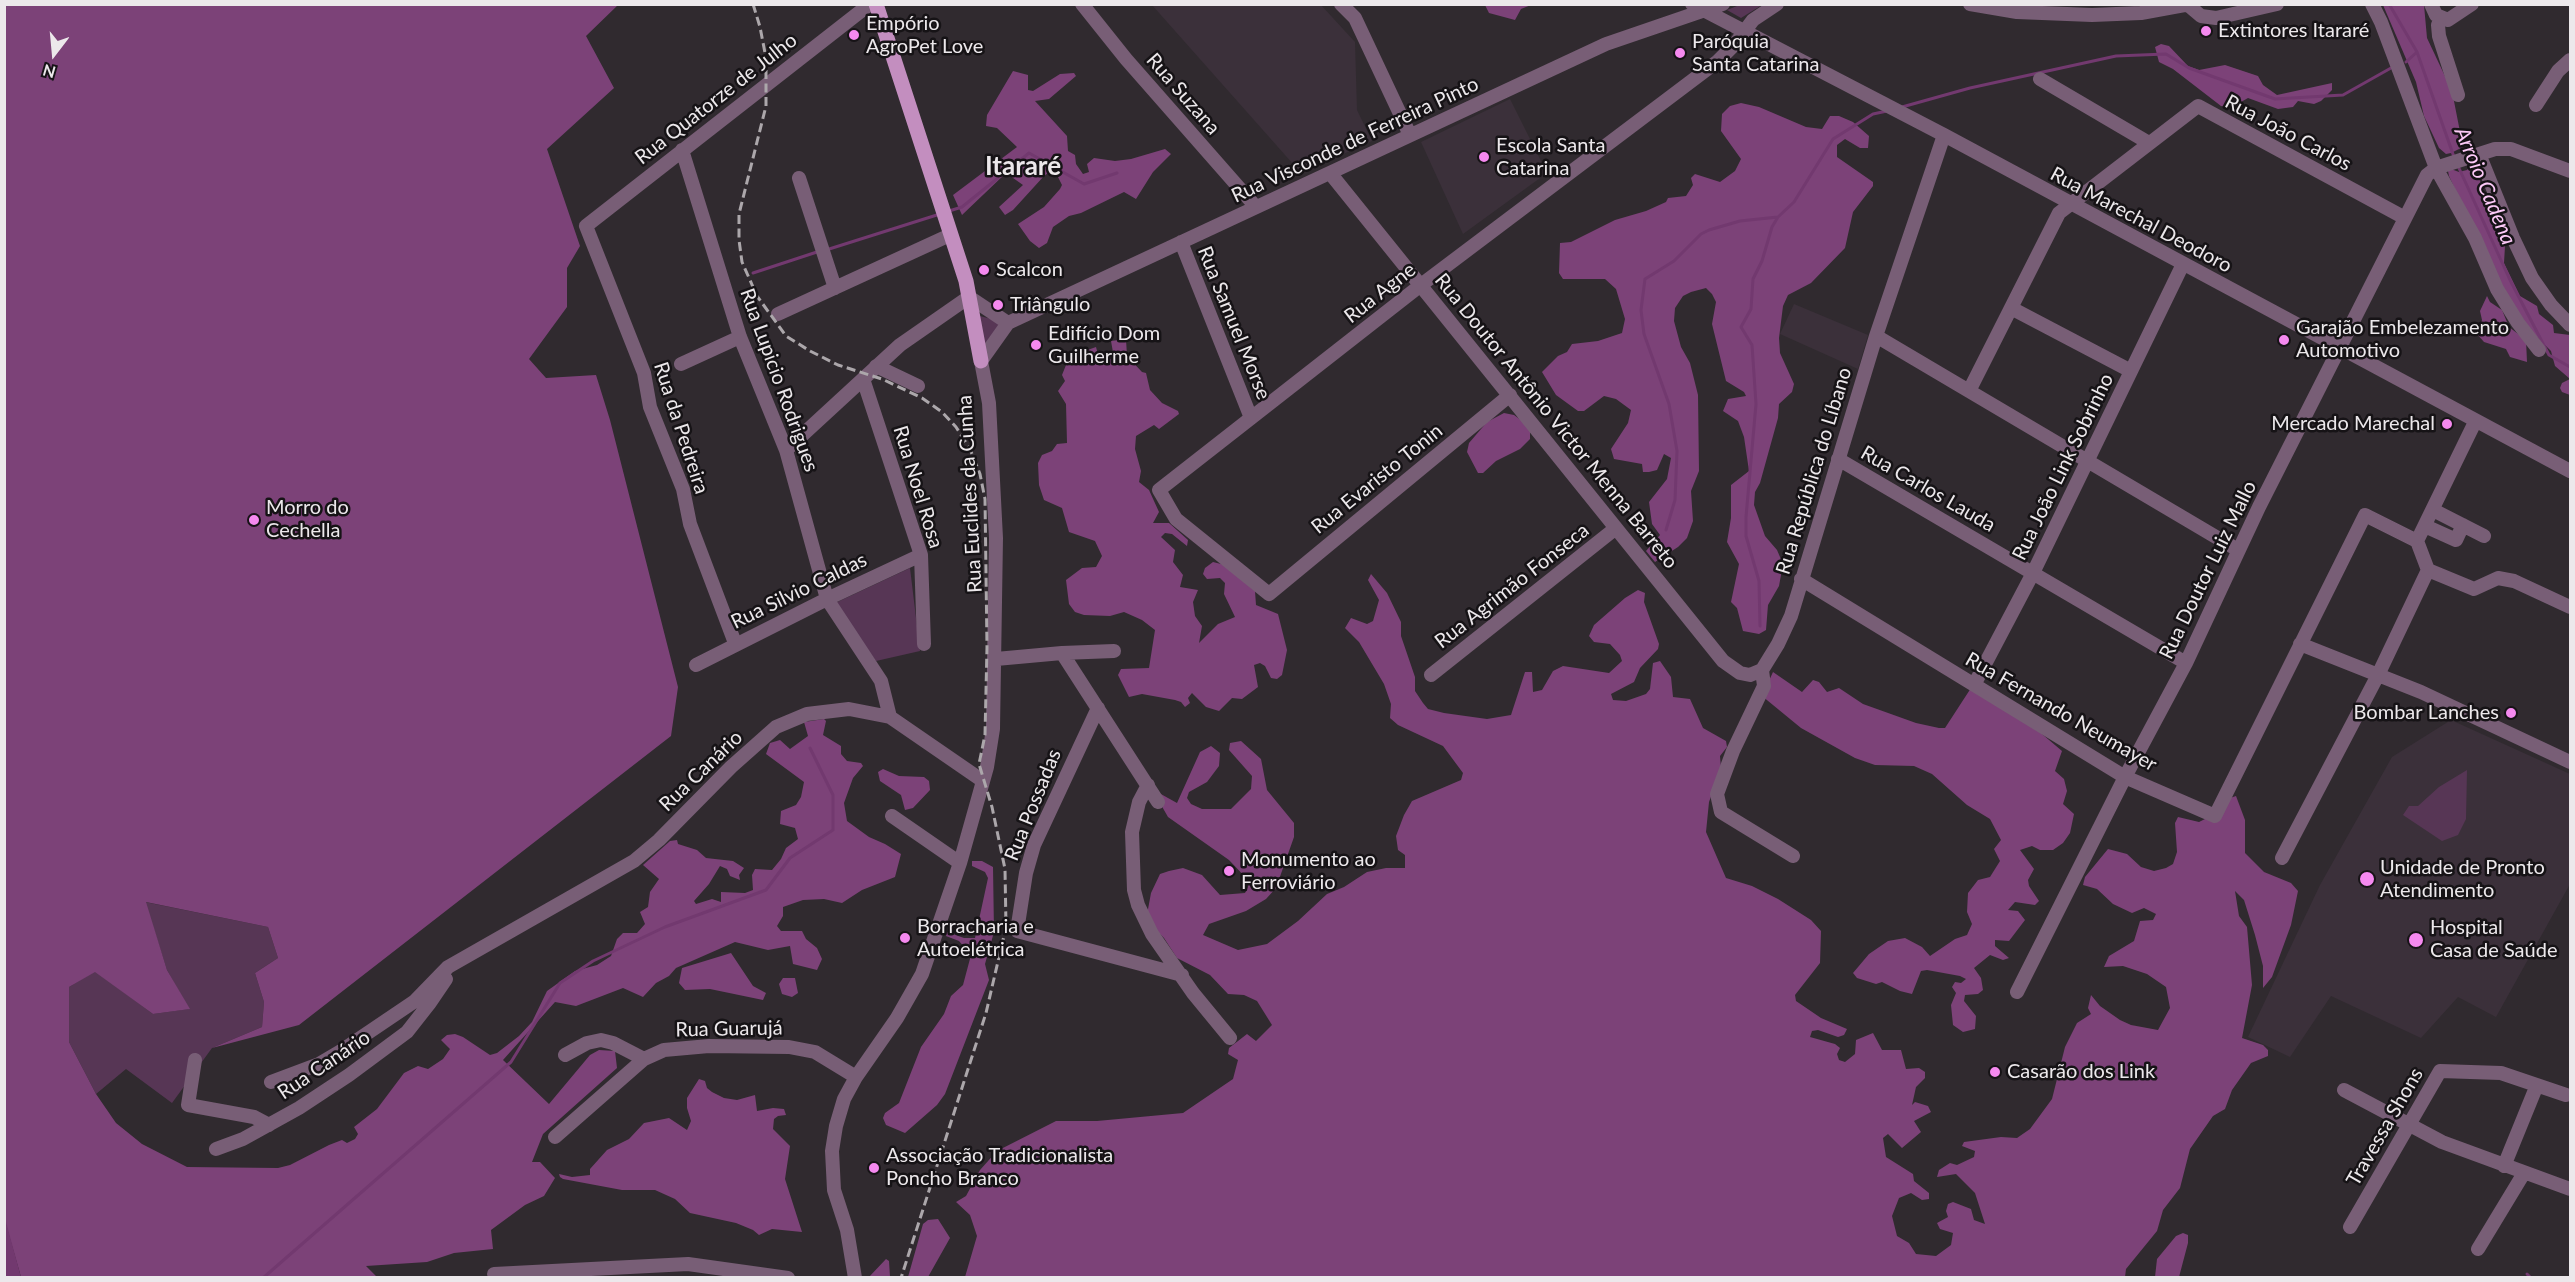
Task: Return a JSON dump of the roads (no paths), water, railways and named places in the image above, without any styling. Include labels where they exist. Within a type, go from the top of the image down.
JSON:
[{"type":"main road","name":"Rua Euclides da Cunha","points":[[876,4],[969,297],[981,361]]},
{"type":"street","name":"Rua Quatorze de Julho","points":[[586,226],[870,4]]},
{"type":"street","name":"Rua Suzana","points":[[1082,4],[1126,59],[1256,207]]},
{"type":"street","points":[[1341,4],[1355,18],[1410,135]]},
{"type":"street","name":"Rua Visconde de Ferreira Pinto","points":[[981,361],[1008,323],[1606,44],[1698,8],[1723,4]]},
{"type":"street","points":[[1744,32],[1753,20],[1777,4]]},
{"type":"street","points":[[1971,4],[2017,12],[2092,15],[2141,13],[2189,5],[2201,16],[2216,18],[2277,4]]},
{"type":"street","points":[[2372,4],[2439,167],[2475,238],[2497,290],[2539,350]]},
{"type":"street","points":[[2432,4],[2436,15],[2448,20],[2472,4]]},
{"type":"street","name":"Rua Marechal Deodoro","points":[[1698,8],[1944,135],[2475,422],[2571,471]]},
{"type":"street","points":[[2441,18],[2438,25],[2439,36],[2458,94]]},
{"type":"street","name":"Rua Agne","points":[[1269,594],[1176,519],[1159,490],[1421,285],[1718,61],[1744,32]]},
{"type":"street","points":[[2536,105],[2558,71],[2571,60]]},
{"type":"street","points":[[2040,79],[2149,143]]},
{"type":"street","name":"Rua João Carlos","points":[[1969,391],[2059,213],[2198,106],[2405,218]]},
{"type":"street","name":"Rua República do Líbano","points":[[1793,856],[1721,812],[1716,794],[1732,751],[1764,686],[1762,670],[1785,629],[1876,336],[1944,135]]},
{"type":"street","points":[[2439,167],[2495,149],[2511,150],[2571,171]]},
{"type":"street","name":"Rua Lupicio Rodrigues","points":[[682,150],[740,337],[786,450],[826,598],[868,658],[881,681],[890,717]]},
{"type":"street","points":[[2479,154],[2512,238],[2532,278],[2551,305],[2571,325]]},
{"type":"street","name":"Rua Doutor Luiz Mallo","points":[[2017,992],[2125,777],[2186,663],[2238,550],[2405,218],[2427,175],[2439,167]]},
{"type":"street","name":"Rua Doutor Antônio Victor Menna Barreto","points":[[1330,172],[1723,661],[1740,673],[1750,675],[1762,670]]},
{"type":"street","points":[[799,178],[835,288]]},
{"type":"street","name":"Rua da Pedreira","points":[[586,226],[644,373],[650,407],[683,489],[690,524],[735,643]]},
{"type":"street","points":[[778,314],[950,235]]},
{"type":"street","name":"Rua Samuel Morse","points":[[1181,242],[1251,418]]},
{"type":"street","name":"Rua João Link Sobrinho","points":[[1974,685],[2033,573],[2182,264]]},
{"type":"street","points":[[786,450],[876,366],[924,327],[969,297],[1008,323]]},
{"type":"street","points":[[2011,308],[2131,371]]},
{"type":"street","points":[[1876,336],[2238,550]]},
{"type":"street","points":[[681,364],[740,337]]},
{"type":"street","name":"Rua Euclides da Cunha","points":[[855,1278],[847,1230],[834,1190],[832,1151],[844,1098],[897,1018],[922,974],[960,863],[983,781],[993,729],[996,659],[996,538],[989,403],[981,361]]},
{"type":"street","points":[[876,366],[918,386]]},
{"type":"street","name":"Rua Noel Rosa","points":[[863,379],[921,555],[924,644]]},
{"type":"street","name":"Rua Evaristo Tonin","points":[[1269,594],[1510,395]]},
{"type":"street","points":[[2282,858],[2378,675],[2428,570],[2417,541],[2475,422]]},
{"type":"street","name":"Rua Carlos Lauda","points":[[1838,459],[2186,663]]},
{"type":"street","points":[[2433,510],[2484,536]]},
{"type":"street","name":"Rua Fernando Neumayer","points":[[1801,579],[2125,777],[2215,816],[2365,515],[2417,541]]},
{"type":"street","points":[[2425,526],[2456,540],[2463,525]]},
{"type":"street","name":"Rua Agrimão Fonseca","points":[[1431,675],[1616,528]]},
{"type":"street","name":"Rua Silvio Caldas","points":[[696,665],[826,598],[921,555]]},
{"type":"street","points":[[2428,570],[2474,589],[2498,578],[2514,581],[2571,608]]},
{"type":"street","points":[[2300,644],[2452,706],[2571,762]]},
{"type":"street","points":[[996,659],[1114,651]]},
{"type":"street","points":[[1062,653],[1158,802]]},
{"type":"street","name":"Rua Possadas","points":[[1098,708],[1034,845],[1026,873],[1017,931],[1140,966],[1182,975]]},
{"type":"street","name":"Rua Canário","points":[[271,1083],[319,1064],[341,1051],[415,1000],[448,967],[634,861],[659,840],[730,767],[776,727],[807,714],[849,710],[890,717],[983,781]]},
{"type":"street","points":[[1148,785],[1133,821],[1134,890],[1142,918],[1193,993],[1230,1038]]},
{"type":"street","points":[[892,816],[960,863]]},
{"type":"street","name":"Rua Canário","points":[[216,1149],[243,1139],[322,1093],[407,1032],[429,1004],[456,962]]},
{"type":"street","points":[[565,1055],[587,1043],[600,1040],[613,1043],[644,1059]]},
{"type":"street","name":"Rua Guarujá","points":[[555,1137],[644,1059],[664,1050],[709,1046],[789,1047],[815,1052],[856,1077]]},
{"type":"street","points":[[195,1060],[188,1105],[254,1117],[269,1125]]},
{"type":"street","name":"Travessa Shons","points":[[2350,1227],[2440,1071],[2501,1073],[2566,1095]]},
{"type":"street","points":[[2504,1166],[2537,1085]]},
{"type":"street","points":[[2344,1090],[2409,1125],[2504,1166],[2571,1189]]},
{"type":"street","points":[[2478,1250],[2524,1173]]},
{"type":"street","points":[[494,1274],[686,1271],[788,1278]]},
{"type":"waterway","name":"Arroio Cadena","points":[[2389,4],[2417,52],[2454,157]]},
{"type":"waterway","points":[[2406,62],[2417,52]]},
{"type":"waterway","points":[[1902,107],[1970,88],[2116,56],[2166,54],[2189,68],[2275,99],[2343,95],[2391,68]]},
{"type":"waterway","points":[[1760,626],[1759,581],[1746,536],[1756,404],[1752,345],[1741,327],[1751,309],[1753,279],[1762,261],[1772,227],[1778,217],[1794,202],[1833,139],[1873,114],[1887,111]]},
{"type":"waterway","points":[[949,211],[962,207],[1029,153],[1084,184],[1117,173]]},
{"type":"waterway","name":"Arroio Cadena","points":[[2458,166],[2510,280],[2549,355],[2570,367]]},
{"type":"waterway","points":[[826,250],[940,214]]},
{"type":"waterway","points":[[1666,530],[1675,500],[1677,451],[1669,404],[1644,334],[1641,310],[1645,279],[1674,261],[1701,234],[1709,230],[1740,221],[1778,217]]},
{"type":"waterway","points":[[753,273],[820,251]]},
{"type":"waterway","points":[[263,1278],[511,1062],[560,983],[593,961],[665,927],[766,890],[790,858],[833,830],[833,795],[810,748]]},
{"type":"waterway","points":[[2527,1274],[2531,1278]]},
{"type":"railway","points":[[753,4],[766,58],[766,106],[739,214],[739,240],[742,262],[757,296],[786,336],[838,365],[882,379],[922,398],[942,412],[956,427],[970,449],[980,474],[985,499],[987,647],[985,735],[979,764],[992,807],[1005,869],[1006,927],[986,1013],[901,1278]]},
{"type":"place","name":"Extintores Itararé","points":[[2206,31]]},
{"type":"place","name":"Empório AgroPet Love","points":[[854,35]]},
{"type":"place","name":"Paróquia Santa Catarina","points":[[1680,53]]},
{"type":"place","name":"Escola Santa Catarina","points":[[1484,157]]},
{"type":"place","name":"Scalcon","points":[[984,270]]},
{"type":"place","name":"Triângulo","points":[[998,305]]},
{"type":"place","name":"Garajão Embelezamento Automotivo","points":[[2284,340]]},
{"type":"place","name":"Edifício Dom Guilherme","points":[[1036,345]]},
{"type":"place","name":"Mercado Marechal","points":[[2447,424]]},
{"type":"place","name":"Morro do Cechella","points":[[254,520]]},
{"type":"place","name":"Bombar Lanches","points":[[2511,713]]},
{"type":"place","name":"Monumento ao Ferroviário","points":[[1229,871]]},
{"type":"place","name":"Unidade de Pronto Atendimento","points":[[2367,879]]},
{"type":"place","name":"Borracharia e Autoelétrica","points":[[905,938]]},
{"type":"place","name":"Hospital Casa de Saúde","points":[[2416,940]]},
{"type":"place","name":"Casarão dos Link","points":[[1995,1072]]},
{"type":"place","name":"Associação Tradicionalista Poncho Branco","points":[[874,1168]]},
{"type":"district","name":"Itararé","points":[[1023,167]]}]
